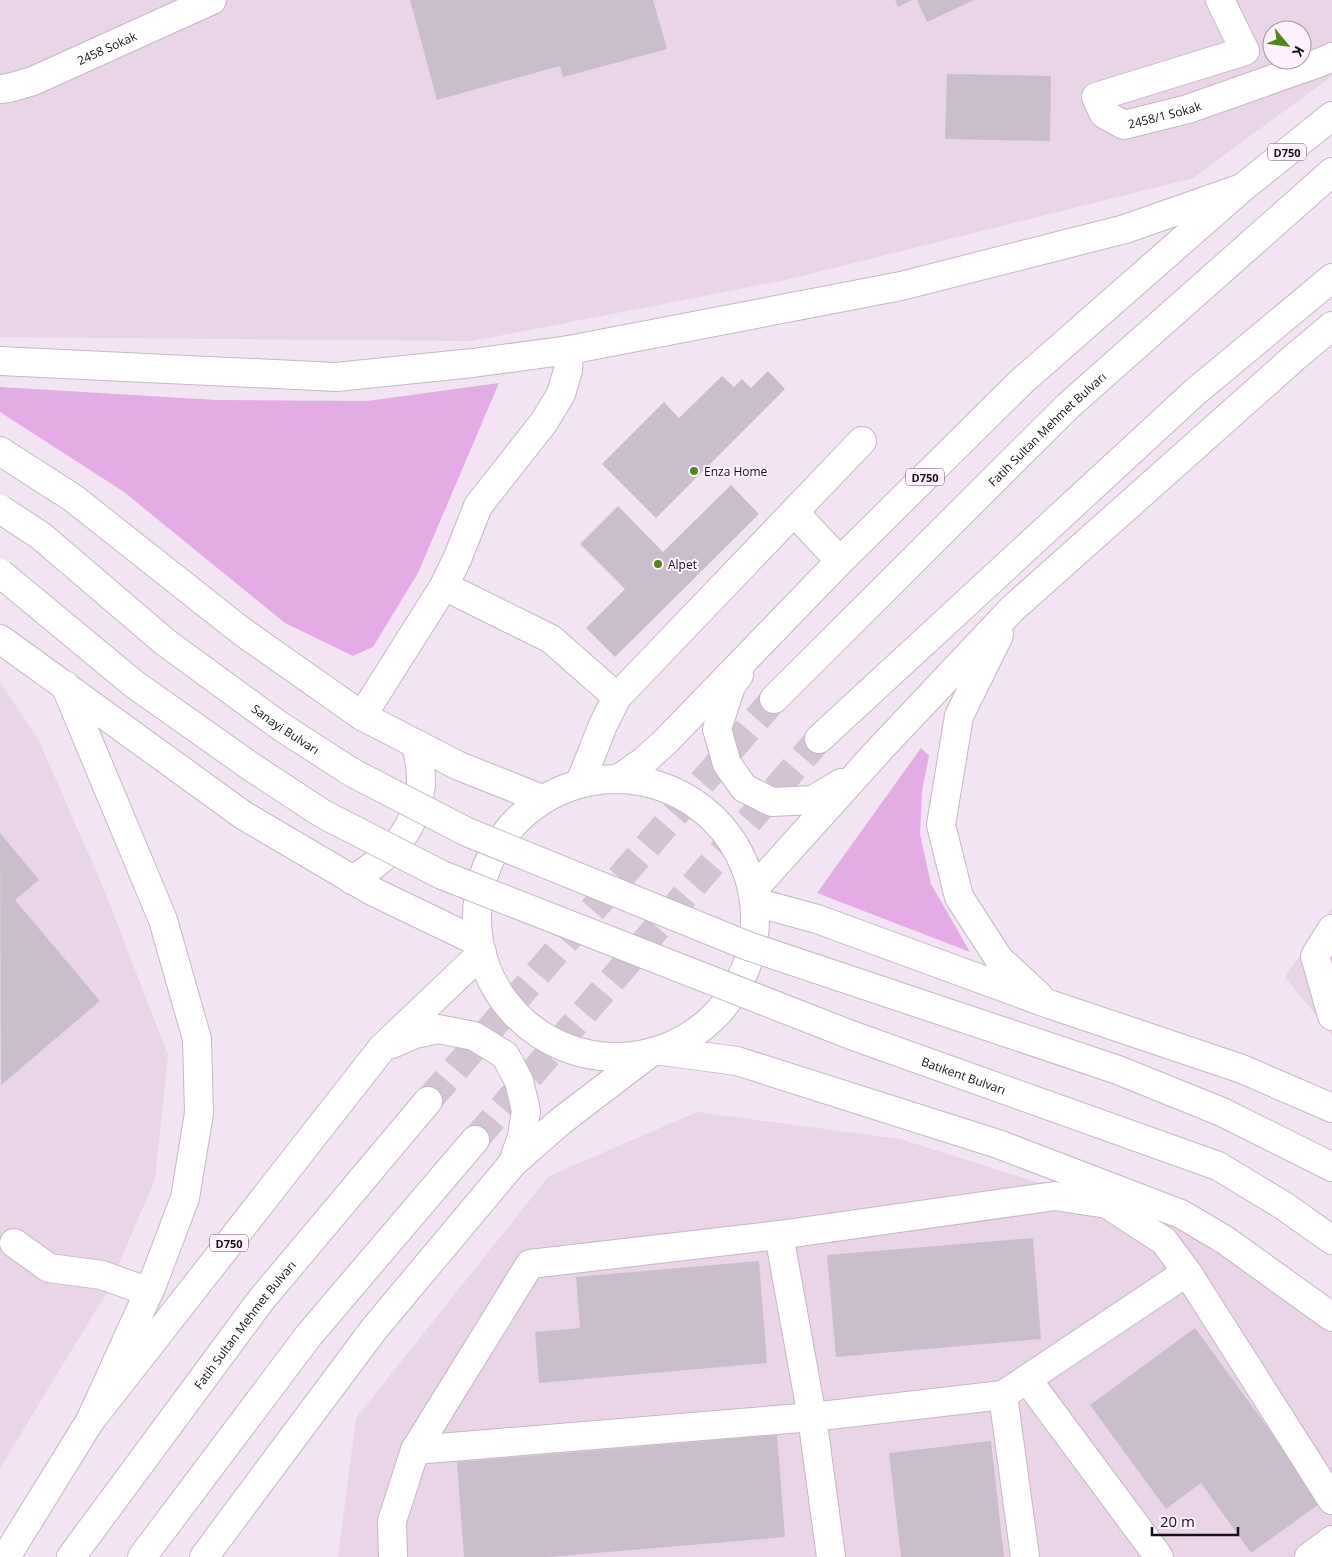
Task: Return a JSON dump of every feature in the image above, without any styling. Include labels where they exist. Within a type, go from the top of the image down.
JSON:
[{"type":"main road","name":"2458 Sokak","points":[[0,89],[33,81],[212,0]]},
{"type":"main road","name":"2458/1 Sokak","points":[[1220,0],[1245,51],[1096,97],[1104,114],[1124,125],[1142,121],[1188,109],[1332,57]]},
{"type":"main road","name":"D750","points":[[620,778],[644,761],[665,742],[840,561],[1021,382],[1242,188],[1332,116]]},
{"type":"main road","name":"Fatih Sultan Mehmet Bulvarı","points":[[774,699],[1068,406],[1332,172]]},
{"type":"main road","points":[[0,361],[336,377],[473,363],[569,350],[901,286],[1125,229],[1242,188]]},
{"type":"main road","points":[[819,739],[1195,392],[1332,278]]},
{"type":"main road","points":[[754,896],[880,749],[1012,609],[1332,326]]},
{"type":"main road","points":[[362,716],[444,586],[458,557],[478,506],[544,422],[561,394],[568,370],[569,350]]},
{"type":"main road","points":[[580,783],[603,725],[617,698],[862,442]]},
{"type":"main road","points":[[0,452],[73,498],[240,630],[362,716],[459,766],[542,799]]},
{"type":"main road","name":"Sanayi Bulvarı","points":[[0,509],[41,536],[165,642],[280,726],[353,773],[467,832],[748,946],[1118,1070],[1222,1112],[1332,1166]]},
{"type":"main road","points":[[794,512],[840,561]]},
{"type":"main road","name":"Batıkent Bulvarı","points":[[0,574],[134,684],[250,766],[323,814],[442,875],[851,1035],[1218,1166],[1284,1206],[1332,1240]]},
{"type":"main road","points":[[444,586],[551,639],[617,698]]},
{"type":"main road","points":[[1012,609],[959,716],[941,825],[960,897],[999,959],[1049,1004]]},
{"type":"main road","points":[[0,638],[243,815],[352,880],[480,948]]},
{"type":"main road","points":[[763,641],[731,686],[717,729],[727,764],[744,788],[772,802],[813,800],[846,780],[880,749]]},
{"type":"main road","points":[[65,685],[163,920],[197,1039],[199,1113],[185,1198],[149,1292],[90,1421]]},
{"type":"main road","points":[[352,880],[370,869],[390,852],[407,830],[416,808],[421,785],[420,764],[416,744]]},
{"type":"main road","points":[[204,1557],[374,1329],[513,1164],[561,1121],[657,1052],[705,1027],[737,990],[756,937],[754,896],[739,850],[709,813],[668,787],[620,778],[580,783],[542,799],[507,831],[484,873],[477,908],[480,948],[494,988],[525,1025],[567,1050],[615,1059],[657,1052],[737,1061],[998,1144],[1181,1214],[1225,1240],[1332,1317]]},
{"type":"main road","points":[[754,896],[1049,1004],[1242,1069],[1332,1108]]},
{"type":"main road","points":[[1332,929],[1315,956],[1332,1016]]},
{"type":"main road","name":"D750","points":[[6,1557],[90,1421],[382,1048],[480,948]]},
{"type":"main road","points":[[382,1048],[415,1034],[438,1030],[474,1036],[505,1055],[519,1081],[526,1111],[522,1136],[513,1164]]},
{"type":"main road","name":"Fatih Sultan Mehmet Bulvarı","points":[[71,1557],[261,1300],[428,1101]]},
{"type":"main road","points":[[142,1557],[309,1335],[475,1140]]},
{"type":"main road","points":[[393,1557],[392,1521],[416,1450],[530,1264],[779,1235],[1056,1196],[1107,1204],[1164,1241],[1187,1272],[1332,1500]]},
{"type":"main road","points":[[779,1235],[812,1417],[830,1557]]},
{"type":"main road","points":[[14,1243],[49,1268],[102,1275],[149,1292]]},
{"type":"main road","points":[[416,1450],[812,1417],[1003,1395],[1187,1272]]},
{"type":"main road","points":[[1027,1379],[1159,1557]]},
{"type":"main road","points":[[1003,1395],[1025,1557]]},
{"type":"main road","points":[[1310,1557],[1332,1540]]},
{"type":"shaded area","points":[[0,0],[1332,0],[1332,76],[1193,178],[781,281],[473,341],[0,337]]},
{"type":"shaded area","points":[[499,383],[418,573],[373,647],[353,656],[285,623],[124,492],[0,412],[0,387],[217,400],[367,401]]},
{"type":"shaded area","points":[[0,682],[39,741],[103,887],[168,1055],[155,1179],[107,1292],[0,1468]]},
{"type":"shaded area","points":[[921,748],[929,756],[922,791],[920,834],[931,884],[970,952],[817,893]]},
{"type":"shaded area","points":[[1332,908],[1332,1035],[1285,977]]},
{"type":"shaded area","points":[[697,1112],[900,1139],[1179,1227],[1332,1322],[1332,1557],[338,1557],[356,1418],[549,1176]]},
{"type":"building","points":[[410,0],[653,0],[667,49],[563,77],[560,66],[437,100]]},
{"type":"building","points":[[895,0],[912,0],[898,7]]},
{"type":"building","points":[[917,0],[974,0],[927,22]]},
{"type":"building","points":[[947,74],[1051,76],[1050,141],[945,139]]},
{"type":"building","points":[[768,371],[785,389],[656,518],[602,464],[664,402],[679,418],[722,376],[734,387],[742,379],[751,388]]},
{"type":"building","points":[[731,485],[759,514],[615,657],[586,628],[625,589],[580,544],[618,506],[663,552]]},
{"type":"building","points":[[0,833],[39,880],[15,900],[100,1001],[1,1085]]},
{"type":"building","points":[[1033,1238],[1041,1339],[836,1357],[827,1255]]},
{"type":"building","points":[[759,1261],[767,1363],[539,1383],[535,1332],[580,1328],[576,1277]]},
{"type":"building","points":[[1195,1328],[1322,1502],[1251,1553],[1201,1483],[1166,1509],[1090,1405]]},
{"type":"building","points":[[777,1435],[785,1537],[549,1557],[464,1557],[457,1462]]},
{"type":"building","points":[[991,1441],[1004,1557],[901,1557],[889,1453]]},
{"type":"tunnel","points":[[428,1101],[774,699]]},
{"type":"tunnel","points":[[475,1140],[819,739]]},
{"type":"place","name":"Enza Home","points":[[694,471]]},
{"type":"place","name":"Alpet","points":[[658,564]]}]
